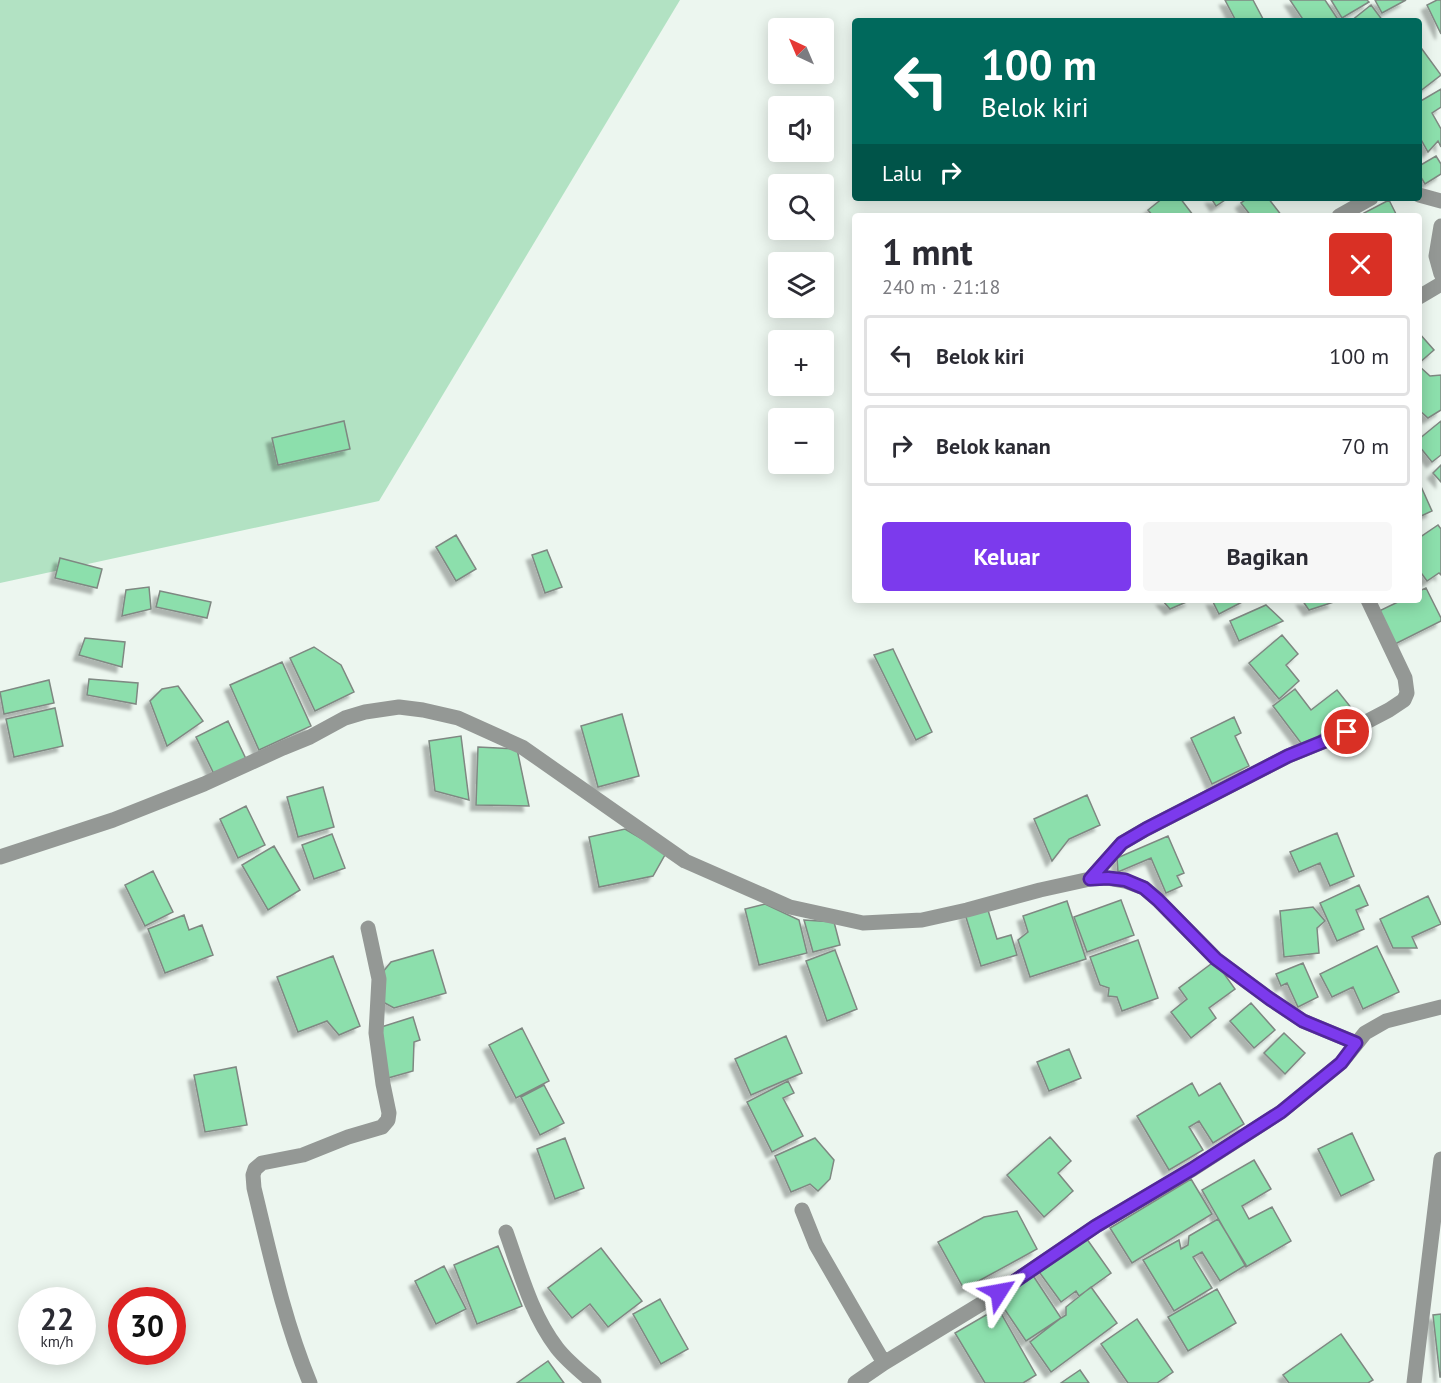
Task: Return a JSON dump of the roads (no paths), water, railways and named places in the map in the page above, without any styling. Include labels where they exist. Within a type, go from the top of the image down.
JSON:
[{"type":"street","points":[[1422,196],[1441,201]]},
{"type":"street","points":[[1344,213],[1366,201]]},
{"type":"street","points":[[1441,226],[1436,256],[1441,274]]},
{"type":"street","points":[[1422,295],[1441,284]]},
{"type":"street","points":[[1090,879],[1122,843],[1146,829],[1288,756],[1347,732],[1404,700],[1407,693],[1405,678],[1369,603]]},
{"type":"street","points":[[0,857],[113,820],[204,784],[310,737],[345,718],[365,712],[399,707],[423,710],[458,718],[522,747],[685,861],[790,907],[862,923],[922,920],[1090,879],[1125,880],[1144,888],[1216,959],[1270,999],[1303,1021],[1356,1043]]},
{"type":"street","points":[[310,1383],[296,1350],[281,1299],[254,1188],[253,1175],[255,1168],[262,1163],[303,1155],[348,1137],[382,1127],[388,1120],[389,1113],[376,1033],[379,979],[368,928]]},
{"type":"street","points":[[855,1383],[981,1304],[1096,1226],[1192,1169],[1281,1112],[1341,1063],[1365,1033],[1386,1021],[1441,1007]]},
{"type":"street","points":[[1414,1383],[1441,1159]]},
{"type":"street","points":[[802,1210],[816,1245],[884,1363]]},
{"type":"street","points":[[506,1232],[536,1316],[557,1348],[594,1383]]}]
